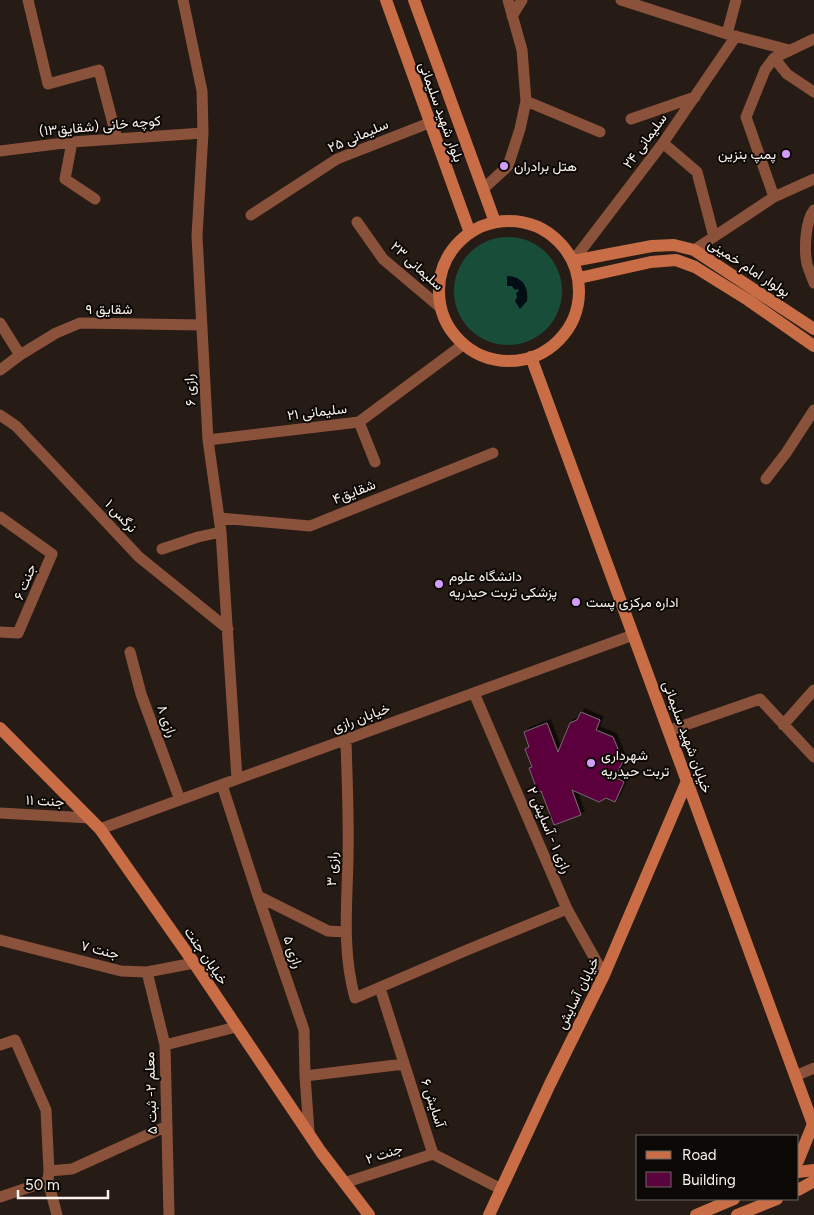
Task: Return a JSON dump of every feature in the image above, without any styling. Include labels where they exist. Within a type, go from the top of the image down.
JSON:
[{"type":"main road","name":"بلوار شهید سلیمانی","points":[[386,0],[470,233]]},
{"type":"main road","name":"بلوار شهید سلیمانی","points":[[414,0],[495,222]]},
{"type":"main road","points":[[514,221],[532,224],[549,233],[563,245],[573,261],[579,278],[579,298],[574,318],[564,335],[549,348],[531,357],[514,361],[496,360],[479,354],[464,344],[449,328],[441,308],[439,291],[441,274],[447,258],[457,244],[470,233],[495,222],[514,221]]},
{"type":"main road","name":"بولوار امام خمینی","points":[[573,261],[652,246],[674,245],[694,250],[814,329]]},
{"type":"main road","name":"بولوار امام خمینی","points":[[579,278],[651,262],[676,260],[695,267],[748,300],[814,346]]},
{"type":"main road","name":"خیابان شهید سلیمانی","points":[[531,357],[812,1118]]},
{"type":"main road","name":"خیابان جنت","points":[[0,728],[100,829],[309,1132],[369,1215]]},
{"type":"main road","name":"خیابان آسایش","points":[[489,1215],[550,1084],[604,975],[687,781]]},
{"type":"main road","points":[[799,1158],[812,1118]]},
{"type":"main road","points":[[799,1171],[814,1170]]},
{"type":"main road","points":[[799,1189],[814,1181]]},
{"type":"main road","points":[[696,1215],[732,1200]]},
{"type":"main road","points":[[736,1215],[774,1200]]},
{"type":"street","points":[[28,0],[48,84],[99,70],[117,139]]},
{"type":"street","name":"رازی ۶","points":[[183,0],[202,91],[203,133],[197,236],[208,440],[222,532],[237,780]]},
{"type":"street","points":[[484,189],[508,166],[520,129],[526,101],[522,50],[508,0]]},
{"type":"street","points":[[512,16],[522,0]]},
{"type":"street","points":[[621,0],[732,35],[788,50]]},
{"type":"street","name":"سلیمانی ۲۴","points":[[573,261],[663,143],[695,97],[732,35],[736,0]]},
{"type":"street","points":[[774,197],[746,117],[765,70],[774,58],[814,39]]},
{"type":"street","points":[[774,58],[787,74],[814,92]]},
{"type":"street","points":[[631,119],[695,97]]},
{"type":"street","points":[[526,101],[600,132]]},
{"type":"street","name":"سلیمانی ۲۵","points":[[251,215],[337,158],[429,123]]},
{"type":"street","name":"کوچه خانی (شقایق۱۳)","points":[[0,151],[72,142],[203,133]]},
{"type":"street","points":[[72,142],[65,179],[95,199]]},
{"type":"street","points":[[663,143],[697,172],[714,237]]},
{"type":"street","points":[[694,250],[774,197],[814,179]]},
{"type":"street","points":[[814,210],[811,214],[806,233],[807,264],[814,283]]},
{"type":"street","name":"سلیمانی ۲۳","points":[[357,222],[383,259],[441,308]]},
{"type":"street","points":[[0,323],[20,354]]},
{"type":"street","name":"شقایق ۹","points":[[0,370],[20,354],[56,333],[80,323],[202,325]]},
{"type":"street","name":"سلیمانی ۲۱","points":[[208,440],[359,422],[464,344]]},
{"type":"street","points":[[766,479],[786,454],[814,410]]},
{"type":"street","name":"نرگس ۱","points":[[0,415],[16,426],[139,557],[228,629]]},
{"type":"street","points":[[359,422],[375,462]]},
{"type":"street","name":"شقایق۴","points":[[220,518],[310,526],[492,453]]},
{"type":"street","name":"جنت ۶","points":[[0,632],[18,633],[52,554],[1,517]]},
{"type":"street","points":[[162,549],[198,537],[222,532]]},
{"type":"street","name":"خیابان رازی","points":[[100,829],[633,635]]},
{"type":"street","name":"رازی ۸","points":[[130,652],[141,694],[180,800]]},
{"type":"street","points":[[783,725],[814,690]]},
{"type":"street","name":"رازی ۱ - آسایش ۲","points":[[474,693],[567,909],[604,975]]},
{"type":"street","points":[[668,731],[760,699],[814,758]]},
{"type":"street","name":"رازی ۳","points":[[346,740],[348,834],[345,932],[352,987],[355,998],[380,988]]},
{"type":"street","name":"رازی ۵","points":[[222,785],[304,1030],[309,1132]]},
{"type":"street","name":"جنت ۱۱","points":[[0,814],[90,818]]},
{"type":"street","points":[[258,896],[328,931],[345,932]]},
{"type":"street","points":[[380,988],[567,909]]},
{"type":"street","name":"جنت ۷","points":[[0,940],[121,971],[147,972],[194,963]]},
{"type":"street","name":"معلم ۲- ثبت ۵","points":[[147,972],[165,1044],[169,1215]]},
{"type":"street","name":"آسایش ۶","points":[[380,988],[433,1154]]},
{"type":"street","points":[[165,1044],[236,1027]]},
{"type":"street","points":[[0,1045],[15,1040],[46,1110],[48,1176],[57,1215]]},
{"type":"street","points":[[305,1076],[404,1064]]},
{"type":"street","points":[[795,1076],[814,1068]]},
{"type":"street","points":[[0,1197],[48,1176],[72,1169],[167,1126]]},
{"type":"street","points":[[433,1154],[501,1189]]},
{"type":"street","name":"جنت ۲","points":[[344,1182],[433,1154]]},
{"type":"green space","points":[[508,237],[529,241],[546,253],[558,270],[562,291],[558,312],[546,329],[529,341],[508,345],[487,341],[470,329],[458,312],[454,291],[458,270],[470,253],[487,241]]},
{"type":"shaded area","points":[[507,276],[517,278],[526,287],[527,301],[520,309],[515,301],[516,293],[519,291],[518,289],[515,290],[512,286],[507,286]]},
{"type":"building","points":[[581,712],[600,720],[596,730],[613,737],[623,761],[615,777],[624,782],[615,802],[606,798],[599,802],[572,790],[581,815],[554,825],[541,791],[538,792],[529,768],[532,767],[525,749],[529,747],[524,732],[547,723],[558,752],[570,723],[577,720]]},
{"type":"place","name":"پمپ بنزین","points":[[786,154]]},
{"type":"place","name":"هتل برادران","points":[[504,166]]},
{"type":"place","name":"دانشگاه علوم پزشکی تربت حیدریه","points":[[439,584]]},
{"type":"place","name":"اداره مرکزی پست","points":[[576,602]]},
{"type":"place","name":"شهرداری تربت حیدریه","points":[[591,763]]}]
